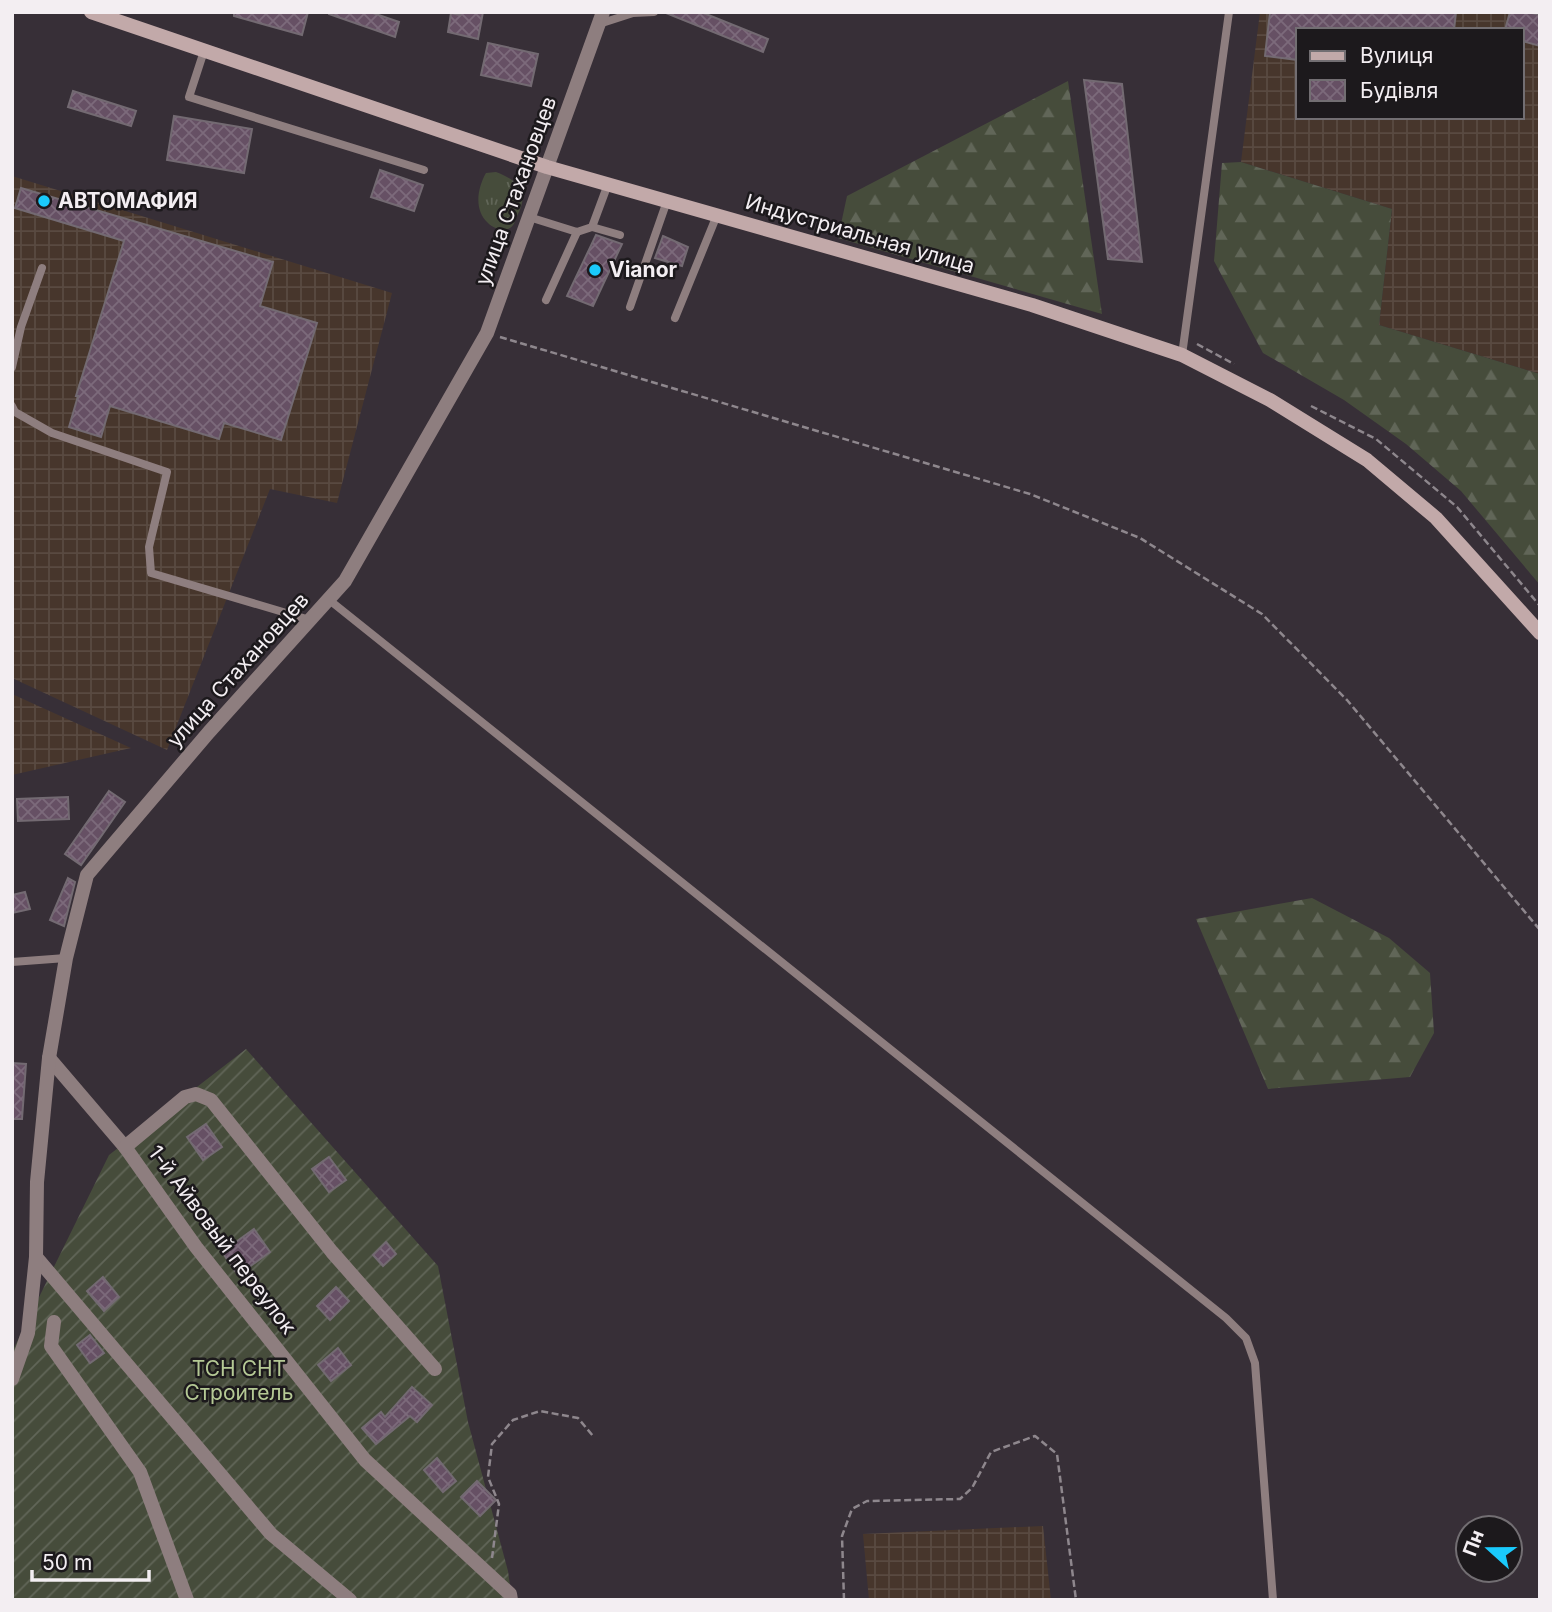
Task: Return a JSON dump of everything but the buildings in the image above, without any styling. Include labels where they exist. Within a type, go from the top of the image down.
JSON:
[{"type":"main road","name":"Индустриальная улица","points":[[91,12],[547,167],[1032,305],[1182,355],[1270,400],[1367,460],[1436,517],[1540,633]]},
{"type":"street","name":"улица Стахановцев","points":[[12,1379],[28,1333],[36,1257],[37,1181],[49,1058],[66,958],[88,875],[209,732],[345,580],[487,333],[601,18]]},
{"type":"street","name":"1-й Айвовый переулок","points":[[49,1058],[125,1147],[197,1247],[365,1460],[490,1575],[510,1597]]},
{"type":"street","points":[[125,1147],[184,1097],[196,1094],[211,1100],[332,1252],[435,1369]]},
{"type":"street","points":[[36,1257],[271,1534],[350,1600]]},
{"type":"street","points":[[54,1322],[51,1346],[140,1472],[187,1600]]},
{"type":"lane","points":[[601,18],[654,12]]},
{"type":"lane","points":[[1182,355],[1230,12]]},
{"type":"lane","points":[[204,51],[189,97],[424,170]]},
{"type":"lane","points":[[592,227],[608,184]]},
{"type":"lane","points":[[630,307],[667,201]]},
{"type":"lane","points":[[675,318],[717,215]]},
{"type":"lane","points":[[529,217],[577,232],[592,227],[620,235]]},
{"type":"lane","points":[[546,300],[577,232]]},
{"type":"lane","points":[[12,367],[21,327],[42,268]]},
{"type":"lane","points":[[12,406],[15,412],[52,433],[167,472],[149,547],[151,573],[310,620]]},
{"type":"lane","points":[[328,599],[1226,1318],[1246,1338],[1255,1363],[1273,1600]]},
{"type":"lane","points":[[12,962],[66,958]]},
{"type":"path","points":[[487,333],[1030,494],[1140,538],[1262,614],[1348,699],[1540,930]]},
{"type":"path","points":[[490,1575],[499,1504],[488,1477],[492,1444],[513,1420],[540,1411],[578,1418],[593,1436]]},
{"type":"path","points":[[844,1600],[842,1535],[852,1509],[867,1501],[960,1499],[972,1488],[991,1452],[1035,1436],[1057,1454],[1076,1600]]},
{"type":"shaded area","points":[[1260,12],[1540,12],[1540,374],[1379,325],[1392,209],[1241,162]]},
{"type":"shaded area","points":[[12,176],[392,293],[337,503],[270,489],[167,750],[12,678]]},
{"type":"shaded area","points":[[12,694],[131,748],[12,775]]},
{"type":"shaded area","points":[[1043,1526],[1051,1600],[869,1600],[863,1534]]},
{"type":"green space","points":[[1068,81],[1102,314],[838,238],[847,196]]},
{"type":"green space","points":[[1241,162],[1392,209],[1379,325],[1540,374],[1540,585],[1461,491],[1406,444],[1344,400],[1263,353],[1214,261],[1222,163]]},
{"type":"green space","points":[[496,172],[511,179],[522,194],[521,208],[514,224],[505,230],[497,229],[488,223],[479,206],[479,192],[486,173]]},
{"type":"green space","points":[[1312,898],[1389,938],[1430,973],[1434,1033],[1410,1077],[1268,1089],[1196,919]]},
{"type":"green space","name":"ТСН СНТ Строитель","points":[[246,1049],[438,1266],[468,1422],[508,1571],[512,1600],[12,1600],[12,1352],[109,1155]]},
{"type":"place","name":"АВТОМАФИЯ","points":[[44,201]]},
{"type":"place","name":"Vianor","points":[[595,270]]}]
